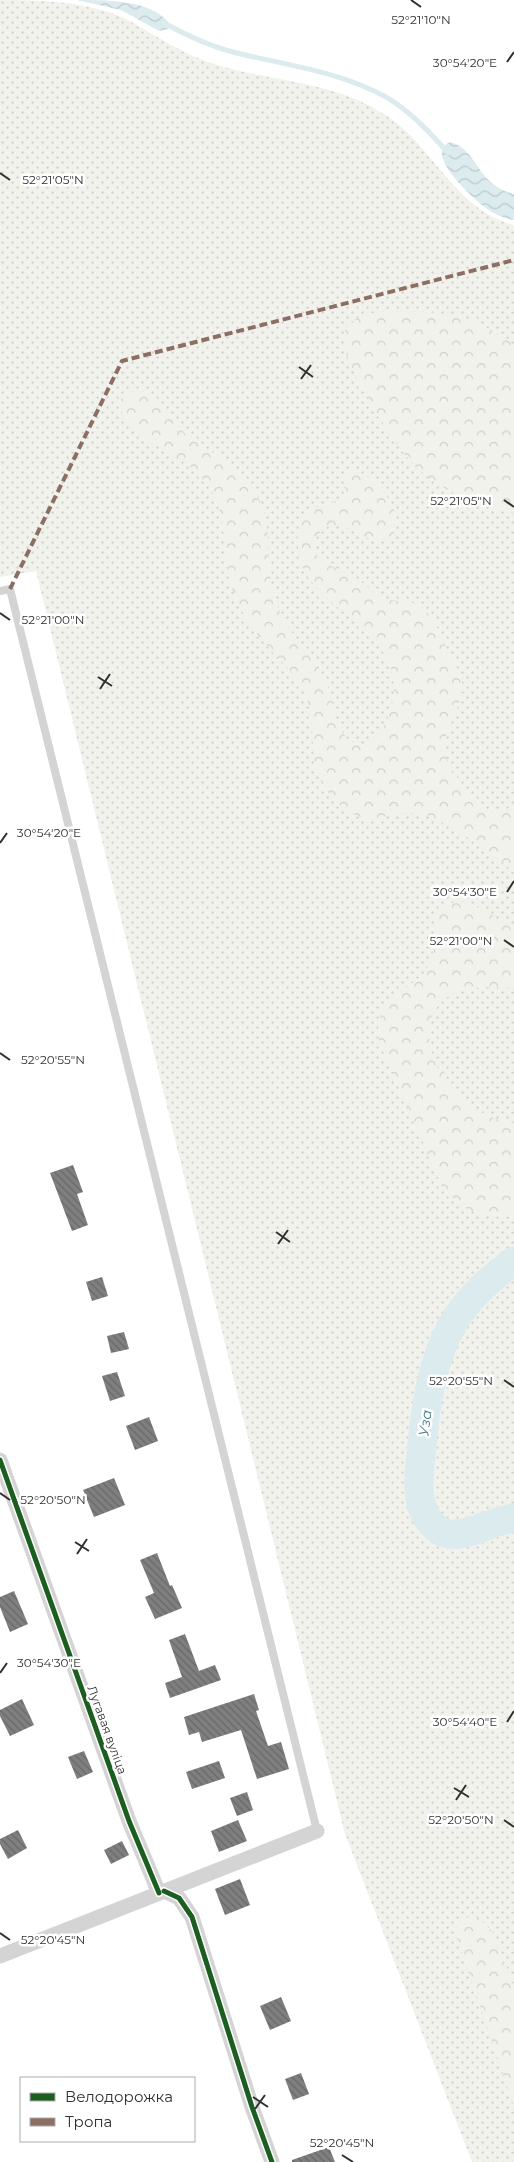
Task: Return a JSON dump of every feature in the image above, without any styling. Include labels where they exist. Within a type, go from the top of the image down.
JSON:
[{"type":"street","name":"Лугавая вуліца","points":[[0,1460],[130,1821],[162,1892]]},
{"type":"street","points":[[0,1956],[317,1831]]},
{"type":"street","points":[[162,1892],[178,1898],[192,1917],[252,2107],[272,2162]]},
{"type":"lane","points":[[0,591],[10,589],[317,1831]]},
{"type":"green space","points":[[0,0],[60,2],[91,7],[130,21],[179,49],[207,62],[325,89],[367,104],[404,129],[460,192],[476,206],[494,217],[514,225],[514,1249],[484,1271],[464,1291],[448,1311],[434,1338],[427,1360],[416,1414],[412,1441],[410,1490],[414,1514],[421,1528],[438,1541],[447,1544],[467,1543],[514,1528],[514,2162],[472,2162],[345,1834],[36,571],[0,577]]},
{"type":"green space","points":[[404,311],[449,315],[475,322],[514,345],[514,513],[488,507],[451,492],[418,469],[383,423],[357,379],[348,359],[344,342],[345,330],[356,319],[372,313]]},
{"type":"green space","points":[[139,391],[148,393],[159,401],[174,423],[186,435],[232,466],[248,483],[258,498],[266,518],[271,579],[280,613],[315,663],[327,685],[340,728],[345,736],[359,744],[372,741],[383,728],[388,717],[394,689],[390,667],[381,649],[369,634],[324,596],[312,582],[302,566],[298,548],[298,531],[302,519],[308,512],[338,500],[343,494],[343,475],[348,470],[359,472],[380,488],[395,511],[397,523],[395,532],[387,539],[379,541],[335,525],[326,528],[318,535],[314,543],[315,552],[322,561],[359,580],[380,596],[391,600],[416,604],[423,608],[433,620],[459,672],[462,685],[458,705],[446,736],[446,757],[456,776],[480,806],[499,812],[514,803],[514,873],[470,839],[431,817],[418,813],[405,813],[388,815],[376,820],[365,819],[343,808],[327,791],[319,777],[315,763],[309,705],[303,690],[292,673],[253,628],[236,599],[229,579],[220,512],[210,489],[192,468],[136,433],[125,421],[121,410],[121,399],[129,392]]},
{"type":"green space","points":[[454,902],[469,902],[508,924],[514,924],[514,988],[474,988],[461,991],[446,998],[436,1008],[431,1019],[429,1032],[435,1060],[441,1074],[455,1093],[487,1115],[505,1122],[514,1123],[514,1216],[482,1215],[474,1212],[465,1208],[442,1187],[379,1042],[378,1024],[383,1006],[424,974],[431,960],[435,944],[436,916],[442,907]]},
{"type":"green space","points":[[514,1273],[514,1508],[464,1522],[448,1519],[436,1507],[431,1485],[430,1458],[440,1395],[448,1365],[456,1341],[474,1310],[486,1296]]},
{"type":"green space","points":[[471,1916],[478,1918],[492,1931],[514,1986],[514,2107],[457,1938],[458,1922]]},
{"type":"water","points":[[77,0],[115,1],[140,6],[161,15],[169,23],[168,29],[159,31],[121,10]]},
{"type":"water","points":[[451,142],[460,146],[467,153],[492,183],[502,190],[514,194],[514,220],[497,215],[486,208],[460,184],[445,164],[442,155],[443,147]]},
{"type":"building","points":[[73,1165],[83,1192],[77,1194],[88,1225],[72,1231],[50,1173]]},
{"type":"building","points":[[102,1277],[108,1296],[92,1301],[86,1282]]},
{"type":"building","points":[[124,1332],[129,1349],[111,1353],[107,1336]]},
{"type":"building","points":[[117,1372],[125,1396],[110,1401],[102,1376]]},
{"type":"building","points":[[149,1417],[158,1441],[135,1450],[126,1426]]},
{"type":"building","points":[[114,1478],[125,1505],[94,1517],[83,1490]]},
{"type":"building","points":[[157,1553],[170,1586],[172,1585],[182,1608],[155,1619],[145,1597],[154,1593],[140,1560]]},
{"type":"building","points":[[14,1591],[28,1624],[10,1632],[0,1607],[0,1597]]},
{"type":"building","points":[[185,1634],[199,1671],[215,1665],[221,1680],[170,1698],[165,1683],[182,1677],[169,1640]]},
{"type":"building","points":[[254,1694],[259,1710],[256,1711],[268,1746],[281,1742],[289,1769],[257,1779],[241,1730],[202,1742],[199,1732],[189,1735],[184,1717]]},
{"type":"building","points":[[22,1699],[34,1725],[10,1736],[0,1716],[0,1710]]},
{"type":"building","points":[[84,1751],[93,1772],[77,1779],[68,1757]]},
{"type":"building","points":[[219,1761],[225,1778],[192,1789],[186,1772]]},
{"type":"building","points":[[247,1792],[253,1810],[237,1816],[230,1798]]},
{"type":"building","points":[[238,1820],[247,1841],[219,1852],[211,1831]]},
{"type":"building","points":[[18,1830],[27,1848],[8,1859],[0,1844],[0,1839]]},
{"type":"building","points":[[122,1841],[129,1855],[111,1864],[104,1850]]},
{"type":"building","points":[[240,1879],[250,1905],[225,1915],[215,1889]]},
{"type":"building","points":[[281,1997],[291,2021],[270,2030],[260,2006]]},
{"type":"building","points":[[301,2073],[309,2094],[293,2100],[285,2079]]},
{"type":"building","points":[[329,2147],[335,2162],[292,2162],[292,2160]]},
{"type":"waterway","points":[[164,23],[198,40],[224,50],[330,75],[368,88],[386,97],[411,115],[448,153]]},
{"type":"waterway","name":"Уза","points":[[514,1261],[474,1295],[455,1320],[447,1335],[440,1352],[431,1386],[425,1421],[419,1481],[421,1503],[425,1513],[431,1523],[445,1533],[461,1534],[514,1518]]},
{"type":"marked path","points":[[10,589],[122,361],[514,260]]},
{"type":"cycle path","points":[[0,1460],[129,1821],[159,1893]]},
{"type":"cycle path","points":[[164,1891],[179,1898],[192,1917],[252,2107],[272,2162]]}]
